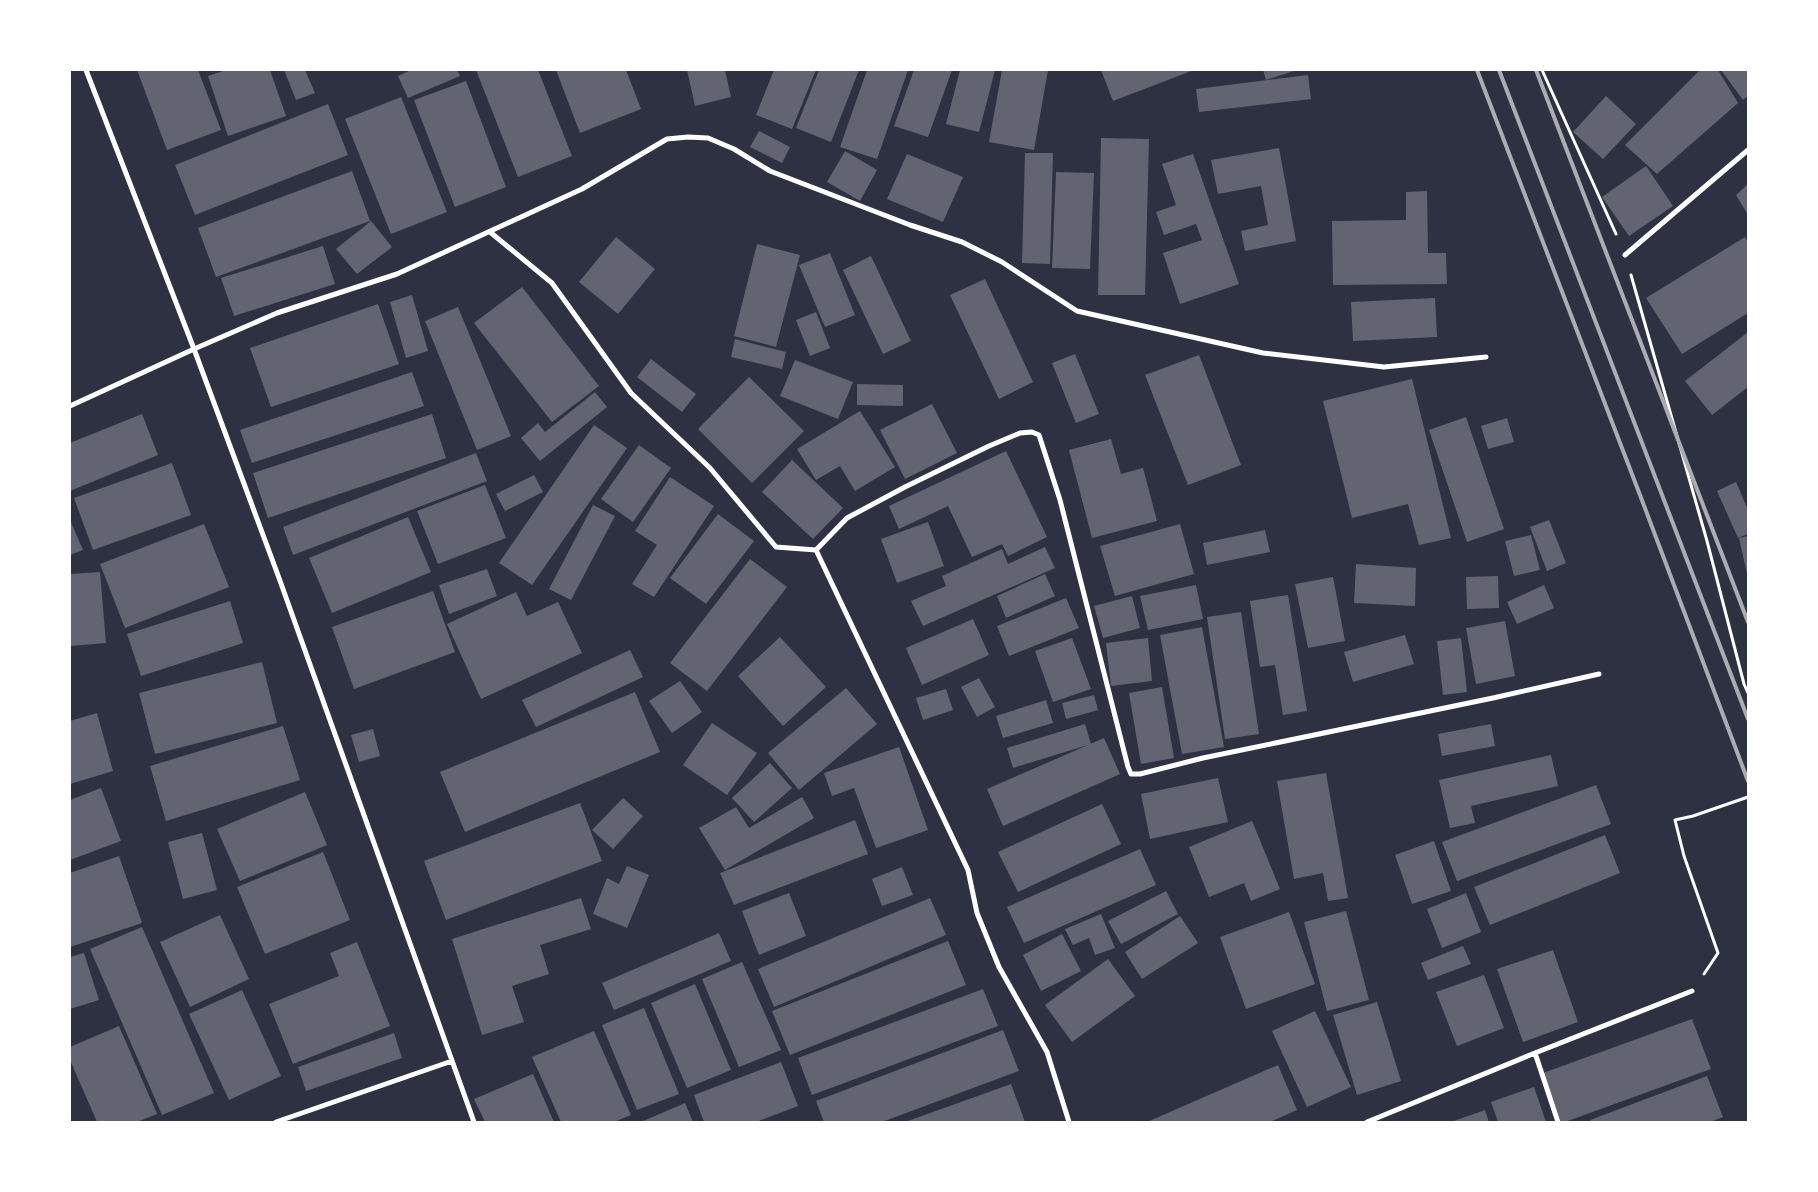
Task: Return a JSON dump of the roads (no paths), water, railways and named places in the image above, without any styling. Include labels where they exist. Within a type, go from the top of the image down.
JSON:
[{"type":"street","points":[[86,70],[194,349],[279,578],[474,1122]]},
{"type":"street","points":[[70,406],[277,313],[397,274],[582,189],[667,139],[688,137],[708,138],[734,150],[770,171],[910,225],[962,242],[1002,262],[1077,311],[1263,354],[1384,367],[1486,357]]},
{"type":"street","points":[[1625,255],[1748,150]]},
{"type":"street","points":[[490,232],[552,283],[631,393],[710,468],[776,547],[816,550]]},
{"type":"street","points":[[816,550],[847,518],[905,487],[1020,433],[1032,432],[1039,435],[1060,500],[1131,774],[1140,774],[1203,758],[1599,674]]},
{"type":"street","points":[[816,550],[968,870],[977,914],[999,967],[1047,1052],[1069,1122]]},
{"type":"street","points":[[1367,1122],[1692,991]]},
{"type":"street","points":[[1535,1053],[1558,1122]]},
{"type":"street","points":[[276,1122],[452,1061]]},
{"type":"railway","points":[[1477,70],[1748,781]]},
{"type":"railway","points":[[1499,70],[1748,719]]},
{"type":"railway","points":[[1536,70],[1748,622]]}]
